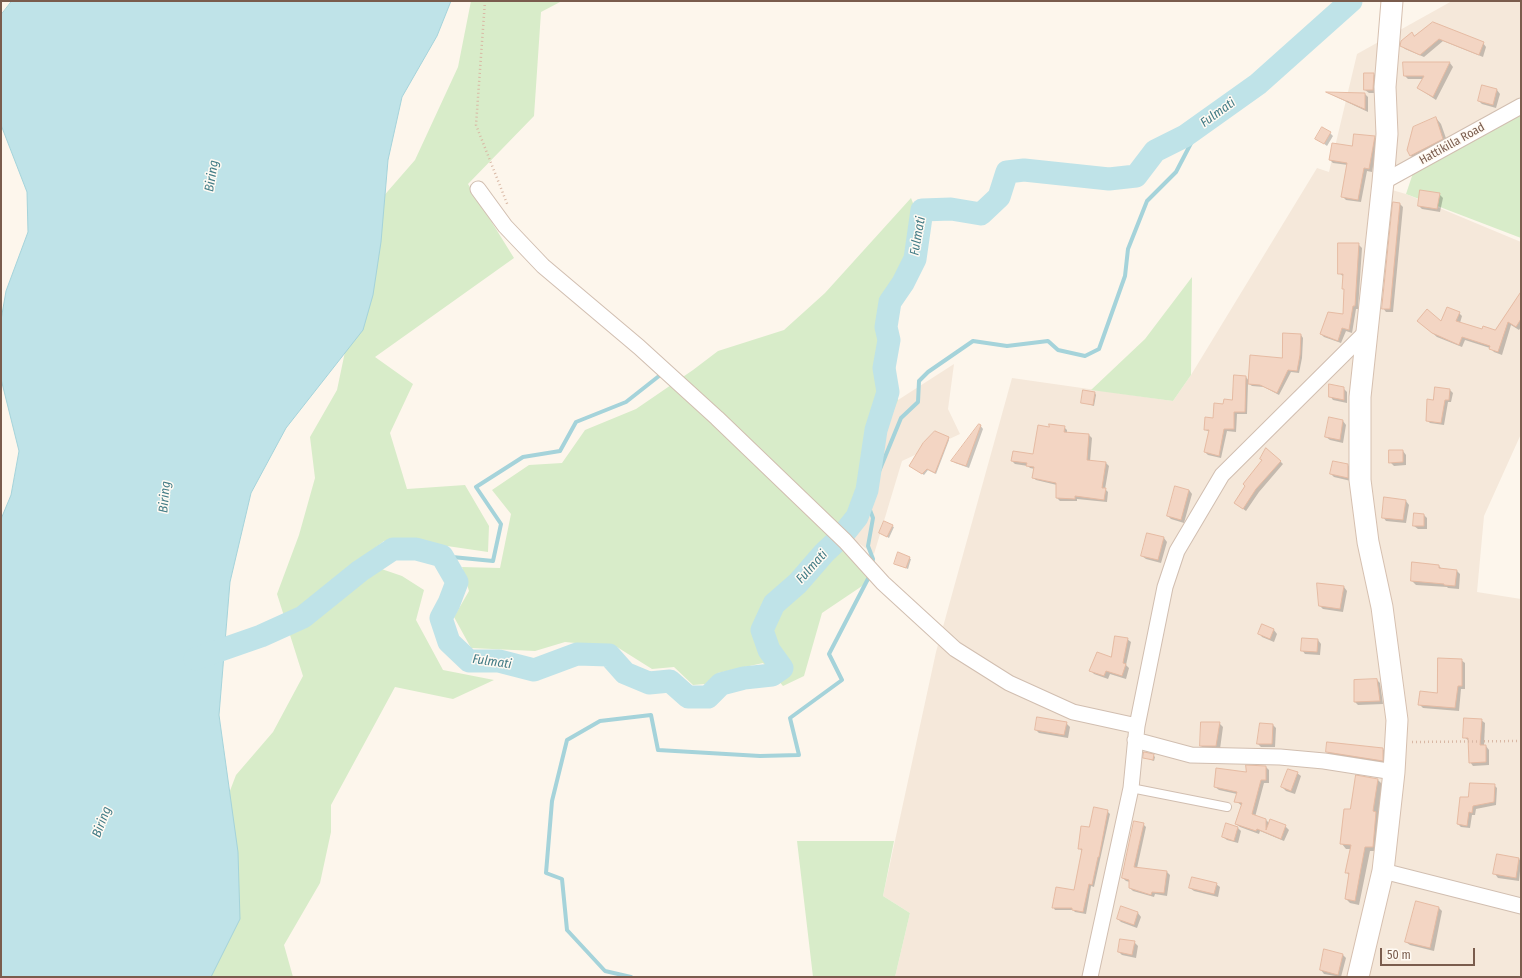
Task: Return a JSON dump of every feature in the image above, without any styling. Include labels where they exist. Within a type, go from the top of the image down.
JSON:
[{"type":"street","points":[[1358,977],[1383,872],[1394,772],[1397,720],[1382,607],[1368,542],[1360,480],[1360,397],[1384,182],[1386,134],[1385,87],[1392,1]]},
{"type":"street","name":"Hattikilla Road","points":[[1384,182],[1521,106]]},
{"type":"street","points":[[478,189],[505,226],[543,266],[639,347],[717,418],[806,502],[884,583],[955,649],[1009,683],[1073,712],[1136,733],[1191,754],[1324,761],[1394,772]]},
{"type":"street","points":[[1090,977],[1131,788],[1136,733],[1164,587],[1177,551],[1222,475],[1368,330]]},
{"type":"street","points":[[1383,872],[1521,906]]},
{"type":"lane","points":[[1131,788],[1227,807]]},
{"type":"path","points":[[484,1],[476,125],[510,210]]},
{"type":"path","points":[[1396,742],[1521,741]]},
{"type":"shaded area","points":[[1452,1],[1521,1],[1521,104],[1378,186],[1406,194],[1521,242],[1521,434],[1484,516],[1477,592],[1521,599],[1521,977],[895,977],[910,913],[883,896],[936,652],[1012,378],[1173,401],[1191,375],[1317,168],[1329,172],[1357,54]]},
{"type":"shaded area","points":[[954,364],[948,409],[960,434],[902,461],[874,554],[847,535],[865,497],[889,402],[898,400]]},
{"type":"green space","points":[[471,1],[562,1],[541,12],[534,116],[468,184],[514,258],[375,357],[413,384],[390,433],[407,489],[465,485],[489,526],[488,552],[406,540],[384,541],[358,561],[402,576],[424,590],[416,620],[443,670],[494,680],[453,699],[395,687],[331,805],[331,832],[320,883],[284,945],[293,977],[174,977],[199,872],[236,775],[273,732],[303,676],[277,594],[299,535],[315,478],[310,437],[337,390],[356,299],[381,199],[415,160],[458,67]]},
{"type":"green space","points":[[1521,98],[1521,238],[1406,194],[1415,167]]},
{"type":"green space","points":[[911,198],[920,221],[915,259],[903,283],[890,302],[898,400],[851,517],[838,530],[871,580],[822,613],[804,676],[783,686],[763,663],[718,673],[705,684],[693,685],[674,667],[652,669],[617,647],[565,642],[535,651],[471,648],[454,617],[469,591],[462,567],[500,568],[511,514],[492,490],[529,465],[562,463],[585,430],[636,409],[718,351],[784,330],[825,293]]},
{"type":"green space","points":[[1192,277],[1191,375],[1173,401],[1091,390],[1145,339]]},
{"type":"green space","points":[[797,841],[894,841],[883,896],[910,913],[895,977],[813,977]]},
{"type":"water","name":"Biring","points":[[12,1],[451,1],[437,36],[402,97],[388,160],[381,242],[373,295],[363,330],[286,428],[251,493],[230,582],[219,715],[238,852],[240,919],[211,977],[1,977],[1,519],[11,495],[19,451],[1,379],[1,320],[6,291],[28,232],[27,192],[1,125],[1,15]]},
{"type":"building","points":[[1433,22],[1484,42],[1479,55],[1439,39],[1420,55],[1400,46],[1401,41],[1412,32],[1414,36]]},
{"type":"building","points":[[1403,62],[1450,62],[1433,97],[1417,88],[1424,76],[1404,76]]},
{"type":"building","points":[[1364,73],[1374,73],[1373,90],[1364,90]]},
{"type":"building","points":[[1482,85],[1497,89],[1493,105],[1478,101]]},
{"type":"building","points":[[1326,92],[1365,93],[1365,109]]},
{"type":"building","points":[[1436,117],[1443,139],[1410,156],[1407,150],[1413,127]]},
{"type":"building","points":[[1322,127],[1331,132],[1324,144],[1315,139]]},
{"type":"building","points":[[1354,134],[1375,136],[1369,169],[1364,168],[1358,200],[1341,197],[1347,163],[1329,160],[1332,143],[1352,146]]},
{"type":"building","points":[[1420,190],[1440,193],[1437,209],[1418,206]]},
{"type":"building","points":[[1393,202],[1400,203],[1390,309],[1382,309]]},
{"type":"building","points":[[1338,243],[1359,243],[1355,306],[1353,306],[1349,330],[1342,328],[1338,341],[1320,334],[1328,312],[1343,314],[1343,274],[1338,274]]},
{"type":"building","points":[[1521,292],[1521,319],[1516,327],[1508,322],[1498,352],[1489,349],[1490,346],[1462,337],[1459,345],[1432,333],[1417,321],[1427,309],[1441,321],[1447,307],[1460,312],[1456,321],[1482,329],[1483,326],[1495,330]]},
{"type":"building","points":[[1283,333],[1301,334],[1300,355],[1297,371],[1288,370],[1277,393],[1260,385],[1248,384],[1250,355],[1282,358]]},
{"type":"building","points":[[1234,375],[1246,376],[1245,412],[1234,412],[1234,429],[1224,429],[1219,456],[1204,452],[1209,430],[1204,430],[1205,417],[1213,418],[1214,403],[1223,404],[1224,399],[1232,400]]},
{"type":"building","points":[[1329,384],[1344,387],[1344,400],[1329,397]]},
{"type":"building","points":[[1435,387],[1450,389],[1449,400],[1445,400],[1441,423],[1426,421],[1427,399],[1433,400]]},
{"type":"building","points":[[1083,390],[1095,392],[1093,405],[1081,403]]},
{"type":"building","points":[[1329,417],[1343,420],[1340,440],[1325,437]]},
{"type":"building","points":[[979,424],[981,425],[966,466],[951,461]]},
{"type":"building","points":[[1049,424],[1065,426],[1064,432],[1089,434],[1087,460],[1106,462],[1102,488],[1106,488],[1104,500],[1075,496],[1075,499],[1056,498],[1056,483],[1032,478],[1034,467],[1026,466],[1027,463],[1011,461],[1013,451],[1033,454],[1038,425],[1049,427]]},
{"type":"building","points":[[935,431],[949,437],[935,473],[927,469],[922,474],[909,466],[923,443]]},
{"type":"building","points":[[1266,448],[1281,461],[1256,489],[1243,509],[1234,503],[1245,486],[1243,484],[1262,460],[1260,459]]},
{"type":"building","points":[[1389,450],[1403,450],[1403,462],[1389,463]]},
{"type":"building","points":[[1333,461],[1348,464],[1348,478],[1330,474]]},
{"type":"building","points":[[1175,486],[1189,490],[1181,520],[1167,516]]},
{"type":"building","points":[[1384,497],[1406,500],[1403,520],[1382,518]]},
{"type":"building","points":[[1414,513],[1424,514],[1424,526],[1413,526]]},
{"type":"building","points":[[884,521],[893,525],[887,537],[879,533]]},
{"type":"building","points":[[1147,533],[1164,537],[1158,560],[1141,556]]},
{"type":"building","points":[[898,552],[910,557],[906,568],[894,564]]},
{"type":"building","points":[[1412,562],[1439,565],[1439,568],[1457,570],[1455,586],[1411,581]]},
{"type":"building","points":[[1317,583],[1344,586],[1340,609],[1319,606]]},
{"type":"building","points":[[1262,624],[1274,629],[1270,639],[1258,634]]},
{"type":"building","points":[[1115,636],[1128,638],[1123,663],[1126,664],[1122,676],[1106,671],[1104,676],[1089,671],[1097,652],[1111,657]]},
{"type":"building","points":[[1302,638],[1318,639],[1317,652],[1301,651]]},
{"type":"building","points":[[1438,658],[1462,659],[1462,686],[1458,686],[1455,708],[1418,705],[1420,691],[1437,693]]},
{"type":"building","points":[[1377,679],[1380,701],[1354,702],[1354,680]]},
{"type":"building","points":[[1037,717],[1067,722],[1064,735],[1035,730]]},
{"type":"building","points":[[1464,718],[1482,719],[1480,745],[1486,745],[1486,762],[1469,763],[1468,738],[1463,738]]},
{"type":"building","points":[[1201,722],[1220,722],[1216,746],[1200,746]]},
{"type":"building","points":[[1260,723],[1273,724],[1272,744],[1257,744]]},
{"type":"building","points":[[1327,742],[1383,748],[1383,761],[1326,752]]},
{"type":"building","points":[[1144,752],[1154,754],[1153,760],[1143,758]]},
{"type":"building","points":[[1246,765],[1266,766],[1266,780],[1261,780],[1252,814],[1266,819],[1266,830],[1270,819],[1286,825],[1281,839],[1257,829],[1256,831],[1235,824],[1242,803],[1234,802],[1237,792],[1214,787],[1216,768],[1246,772]]},
{"type":"building","points":[[1288,769],[1298,772],[1291,791],[1281,787]]},
{"type":"building","points":[[1356,775],[1378,779],[1373,811],[1376,812],[1373,847],[1365,847],[1355,901],[1345,899],[1349,873],[1345,873],[1351,845],[1340,844],[1344,809],[1350,809]]},
{"type":"building","points":[[1470,783],[1495,784],[1494,802],[1473,806],[1472,813],[1469,812],[1467,826],[1457,824],[1460,797],[1468,797]]},
{"type":"building","points":[[1094,807],[1108,810],[1099,857],[1092,885],[1089,884],[1083,912],[1072,910],[1072,908],[1052,908],[1056,887],[1074,890],[1082,849],[1078,849],[1081,826],[1089,827]]},
{"type":"building","points":[[1134,821],[1144,823],[1134,867],[1167,871],[1164,893],[1152,892],[1151,895],[1129,888],[1129,880],[1122,878]]},
{"type":"building","points":[[1226,823],[1238,827],[1234,841],[1222,837]]},
{"type":"building","points":[[1497,854],[1519,858],[1516,878],[1493,874]]},
{"type":"building","points":[[1192,877],[1217,883],[1214,894],[1189,888]]},
{"type":"building","points":[[1416,901],[1439,907],[1430,948],[1405,942]]},
{"type":"building","points":[[1121,906],[1138,912],[1134,925],[1117,919]]},
{"type":"building","points":[[1120,939],[1135,941],[1132,955],[1118,952]]},
{"type":"building","points":[[1324,949],[1343,954],[1338,975],[1320,970]]},
{"type":"waterway","name":"Fulmati","points":[[195,659],[261,636],[303,617],[360,571],[393,549],[416,549],[442,556],[457,582],[449,603],[441,618],[449,642],[469,661],[499,661],[534,670],[577,654],[609,655],[625,673],[649,683],[670,681],[688,697],[708,697],[721,684],[744,678],[772,675],[782,668],[769,650],[762,630],[774,604],[798,583],[824,553],[841,537],[857,517],[867,490],[876,430],[888,392],[884,368],[889,340],[886,327],[890,302],[903,283],[915,259],[922,210],[951,209],[981,214],[999,197],[1007,172],[1024,170],[1109,179],[1136,176],[1155,151],[1185,136],[1258,84],[1351,1]]},
{"type":"waterway","points":[[872,566],[873,559],[868,546],[873,518],[865,497],[878,474],[901,418],[918,402],[919,381],[928,372],[973,341],[1007,346],[1048,341],[1058,350],[1085,356],[1099,349],[1125,276],[1128,249],[1147,201],[1176,172],[1200,126]]},
{"type":"waterway","points":[[442,556],[493,561],[501,524],[476,487],[523,457],[560,451],[576,422],[626,402],[659,376]]},
{"type":"waterway","points":[[631,977],[605,971],[567,930],[562,879],[546,873],[552,801],[567,740],[600,721],[651,715],[658,750],[760,756],[799,755],[790,718],[842,680],[829,654],[871,573]]}]
